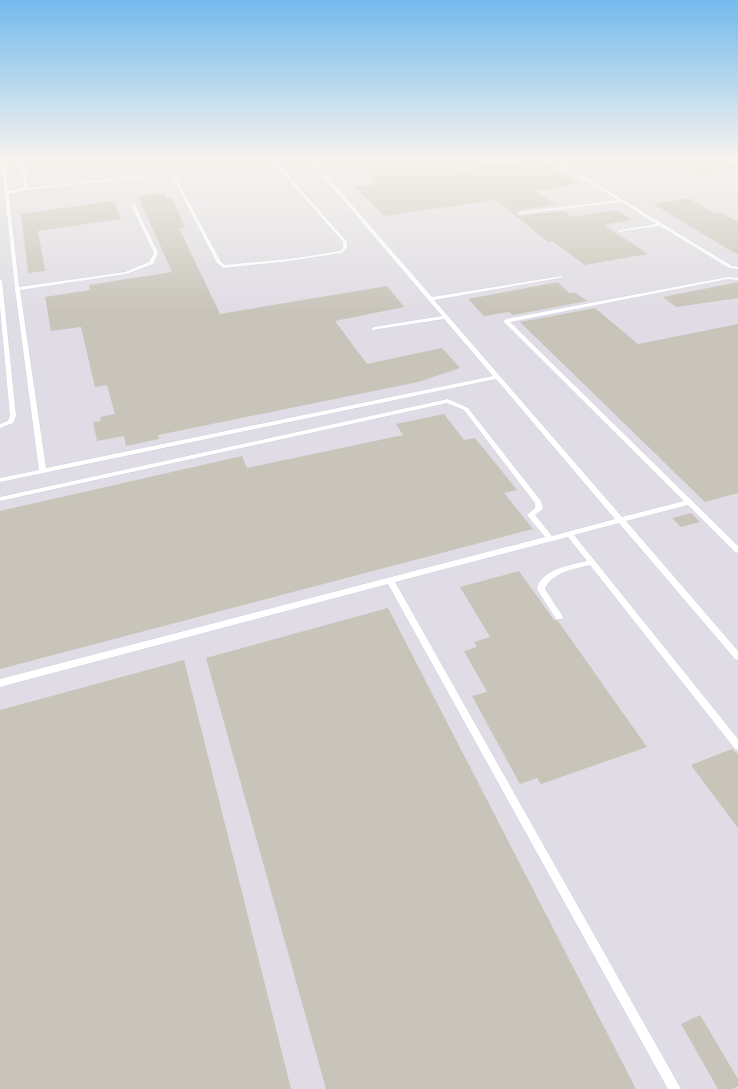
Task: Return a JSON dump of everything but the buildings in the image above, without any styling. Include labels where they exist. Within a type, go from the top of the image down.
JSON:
[{"type":"lane","points":[[9,210],[17,289],[43,471]]},
{"type":"lane","points":[[17,289],[126,273],[151,263],[156,253],[135,210]]},
{"type":"lane","points":[[191,210],[219,263],[224,267],[341,252],[345,248],[345,242],[317,210]]},
{"type":"lane","points":[[354,210],[738,657]]},
{"type":"lane","points":[[520,213],[547,210]]},
{"type":"lane","points":[[638,210],[731,267],[738,268]]},
{"type":"lane","points":[[620,231],[661,224]]},
{"type":"lane","points":[[430,298],[560,277]]},
{"type":"lane","points":[[738,279],[728,278],[506,321],[738,550]]},
{"type":"lane","points":[[0,283],[13,416],[11,422],[0,426]]},
{"type":"lane","points":[[374,329],[445,317]]},
{"type":"lane","points":[[0,480],[498,377]]},
{"type":"lane","points":[[0,499],[448,401],[465,409],[538,503],[539,509],[531,514],[550,538]]},
{"type":"lane","points":[[0,683],[690,502]]},
{"type":"lane","points":[[569,533],[738,746]]},
{"type":"lane","points":[[559,617],[541,589],[542,584],[558,571],[592,562]]},
{"type":"lane","points":[[390,581],[675,1089]]},
{"type":"shaded area","points":[[0,210],[738,210],[738,1089],[0,1089]]}]
